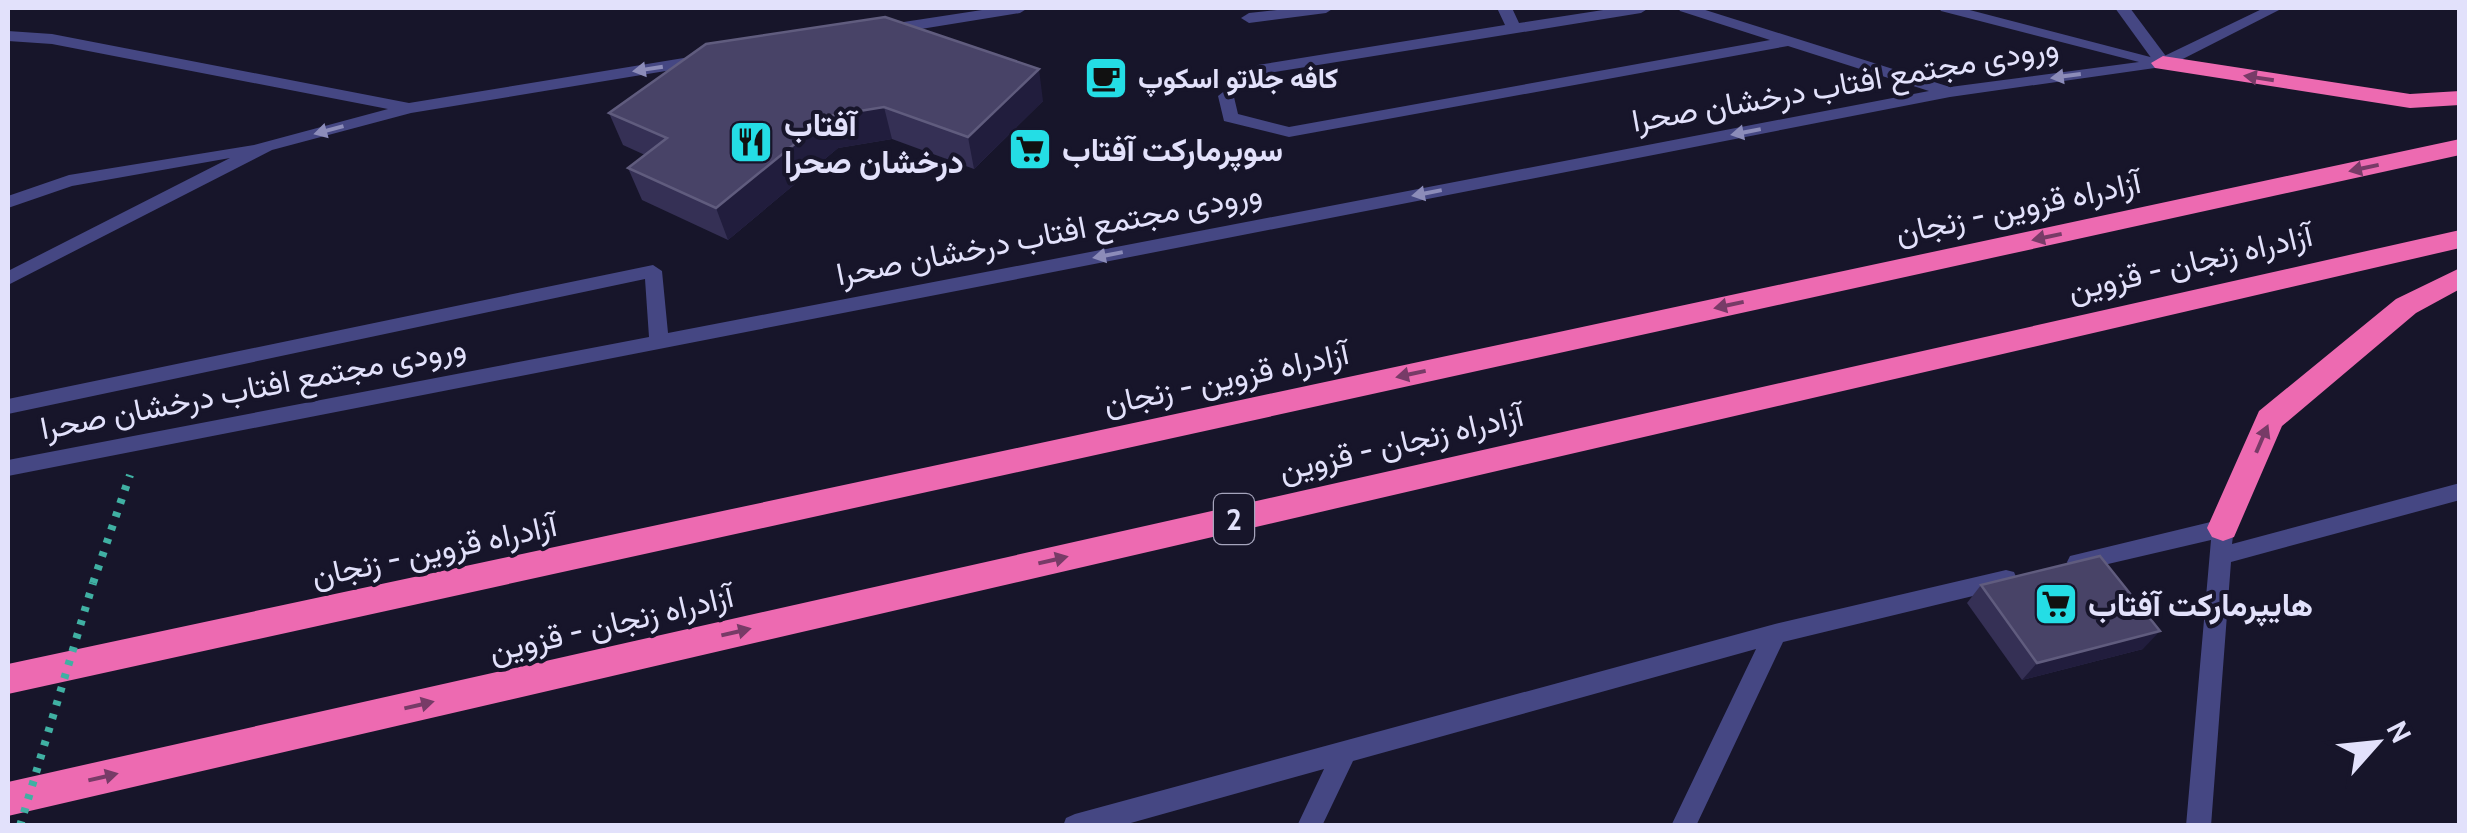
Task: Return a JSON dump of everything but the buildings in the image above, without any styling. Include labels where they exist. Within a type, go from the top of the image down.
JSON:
[{"type":"highway","points":[[2163,63],[2410,101],[2460,98]]},
{"type":"highway","name":"آزادراه قزوین - زنجان","points":[[8,678],[2460,147]]},
{"type":"highway","name":"آزادراه زنجان - قزوین","points":[[8,799],[2460,238]]},
{"type":"highway","points":[[2222,542],[2270,419],[2406,306],[2460,277]]},
{"type":"street","points":[[863,34],[1020,8]]},
{"type":"street","points":[[1249,18],[1326,8]]},
{"type":"street","points":[[1505,8],[1515,30]]},
{"type":"street","points":[[1640,8],[1258,70],[1226,96],[1230,118],[1289,132],[1790,41]]},
{"type":"street","points":[[1685,8],[1950,92]]},
{"type":"street","points":[[1946,8],[2163,63]]},
{"type":"street","points":[[2123,8],[2163,63]]},
{"type":"street","name":"ورودی مجتمع افتاب درخشان صحرا","points":[[8,468],[1950,92],[2163,63],[2275,8]]},
{"type":"street","points":[[8,36],[52,39],[411,108]]},
{"type":"street","points":[[8,202],[69,181],[266,146],[411,108],[725,56]]},
{"type":"street","points":[[8,279],[266,146]]},
{"type":"street","points":[[8,406],[653,270],[660,341]]},
{"type":"street","points":[[1076,826],[1775,634],[2046,570],[2222,542],[2460,491]]},
{"type":"street","points":[[2198,826],[2222,542]]},
{"type":"street","points":[[1682,826],[1775,634]]},
{"type":"street","points":[[1309,826],[1345,752]]},
{"type":"path","points":[[20,826],[140,442]]},
{"type":"place","name":"کافه جلاتو اسکوپ","points":[[1106,78]]},
{"type":"place","name":"آفتاب درخشان صحرا","points":[[751,142]]},
{"type":"place","name":"سوپرمارکت آفتاب","points":[[1030,149]]},
{"type":"place","name":"هایپرمارکت آفتاب","points":[[2056,604]]}]
